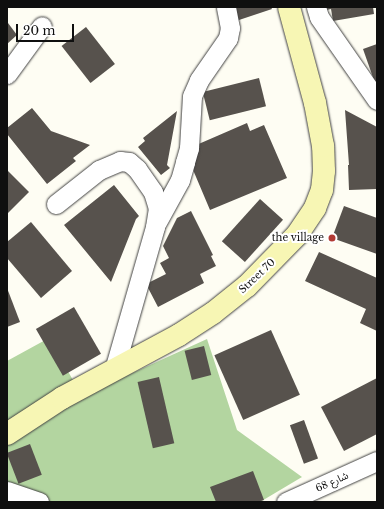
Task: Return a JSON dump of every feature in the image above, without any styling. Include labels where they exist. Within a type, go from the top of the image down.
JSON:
[{"type":"street","points":[[155,227],[180,180],[189,148],[192,96],[199,80],[228,38],[230,28],[226,7]]},
{"type":"street","name":"Street 70","points":[[7,434],[56,401],[179,335],[213,313],[248,286],[297,235],[315,208],[322,190],[324,171],[322,146],[315,103],[289,7]]},
{"type":"street","points":[[316,7],[319,17],[377,100]]},
{"type":"street","points":[[7,74],[42,26]]},
{"type":"street","points":[[56,204],[99,170],[120,162],[130,162],[146,179],[153,192],[158,208],[155,227],[114,370]]},
{"type":"street","name":"شارع 68","points":[[286,502],[377,461]]},
{"type":"street","points":[[7,491],[39,502]]},
{"type":"green space","points":[[49,338],[82,396],[207,339],[237,430],[302,477],[260,502],[7,502],[7,361]]},
{"type":"building","points":[[231,7],[271,7],[272,9],[236,21]]},
{"type":"building","points":[[326,7],[373,7],[374,14],[333,21],[331,9],[326,10]]},
{"type":"building","points":[[8,23],[17,35],[7,44],[7,24]]},
{"type":"building","points":[[86,27],[115,64],[91,83],[62,46]]},
{"type":"building","points":[[377,44],[377,89],[363,49]]},
{"type":"building","points":[[259,78],[266,106],[210,120],[203,92]]},
{"type":"building","points":[[32,108],[51,131],[90,145],[73,158],[76,161],[47,184],[7,134],[7,128]]},
{"type":"building","points":[[345,110],[377,127],[377,189],[349,190],[349,165]]},
{"type":"building","points":[[177,111],[167,165],[170,168],[161,175],[138,147],[145,141],[143,138]]},
{"type":"building","points":[[247,123],[250,131],[264,125],[287,178],[210,210],[188,158],[194,146]]},
{"type":"building","points":[[7,170],[29,192],[7,214]]},
{"type":"building","points":[[114,185],[139,216],[136,219],[111,282],[64,225]]},
{"type":"building","points":[[260,199],[283,220],[245,262],[222,241]]},
{"type":"building","points":[[344,206],[377,218],[377,254],[332,238]]},
{"type":"building","points":[[191,211],[213,255],[211,256],[216,266],[200,274],[204,283],[158,307],[146,284],[166,274],[160,263],[169,258],[163,246],[177,218]]},
{"type":"building","points":[[31,222],[72,271],[41,298],[7,258],[7,242]]},
{"type":"building","points":[[319,252],[377,278],[377,331],[360,323],[366,309],[305,281]]},
{"type":"building","points":[[7,288],[20,322],[7,327]]},
{"type":"building","points":[[74,307],[101,354],[63,376],[36,329]]},
{"type":"building","points":[[271,330],[300,395],[243,420],[214,355]]},
{"type":"building","points":[[204,346],[211,375],[192,380],[185,351]]},
{"type":"building","points":[[159,377],[174,443],[153,448],[138,382]]},
{"type":"building","points":[[377,378],[377,434],[344,451],[321,407]]},
{"type":"building","points":[[304,420],[318,459],[304,464],[290,425]]},
{"type":"building","points":[[30,444],[42,475],[18,484],[7,453]]},
{"type":"building","points":[[253,471],[264,500],[258,502],[216,502],[210,487]]},
{"type":"place","name":"the village","points":[[332,238]]}]
